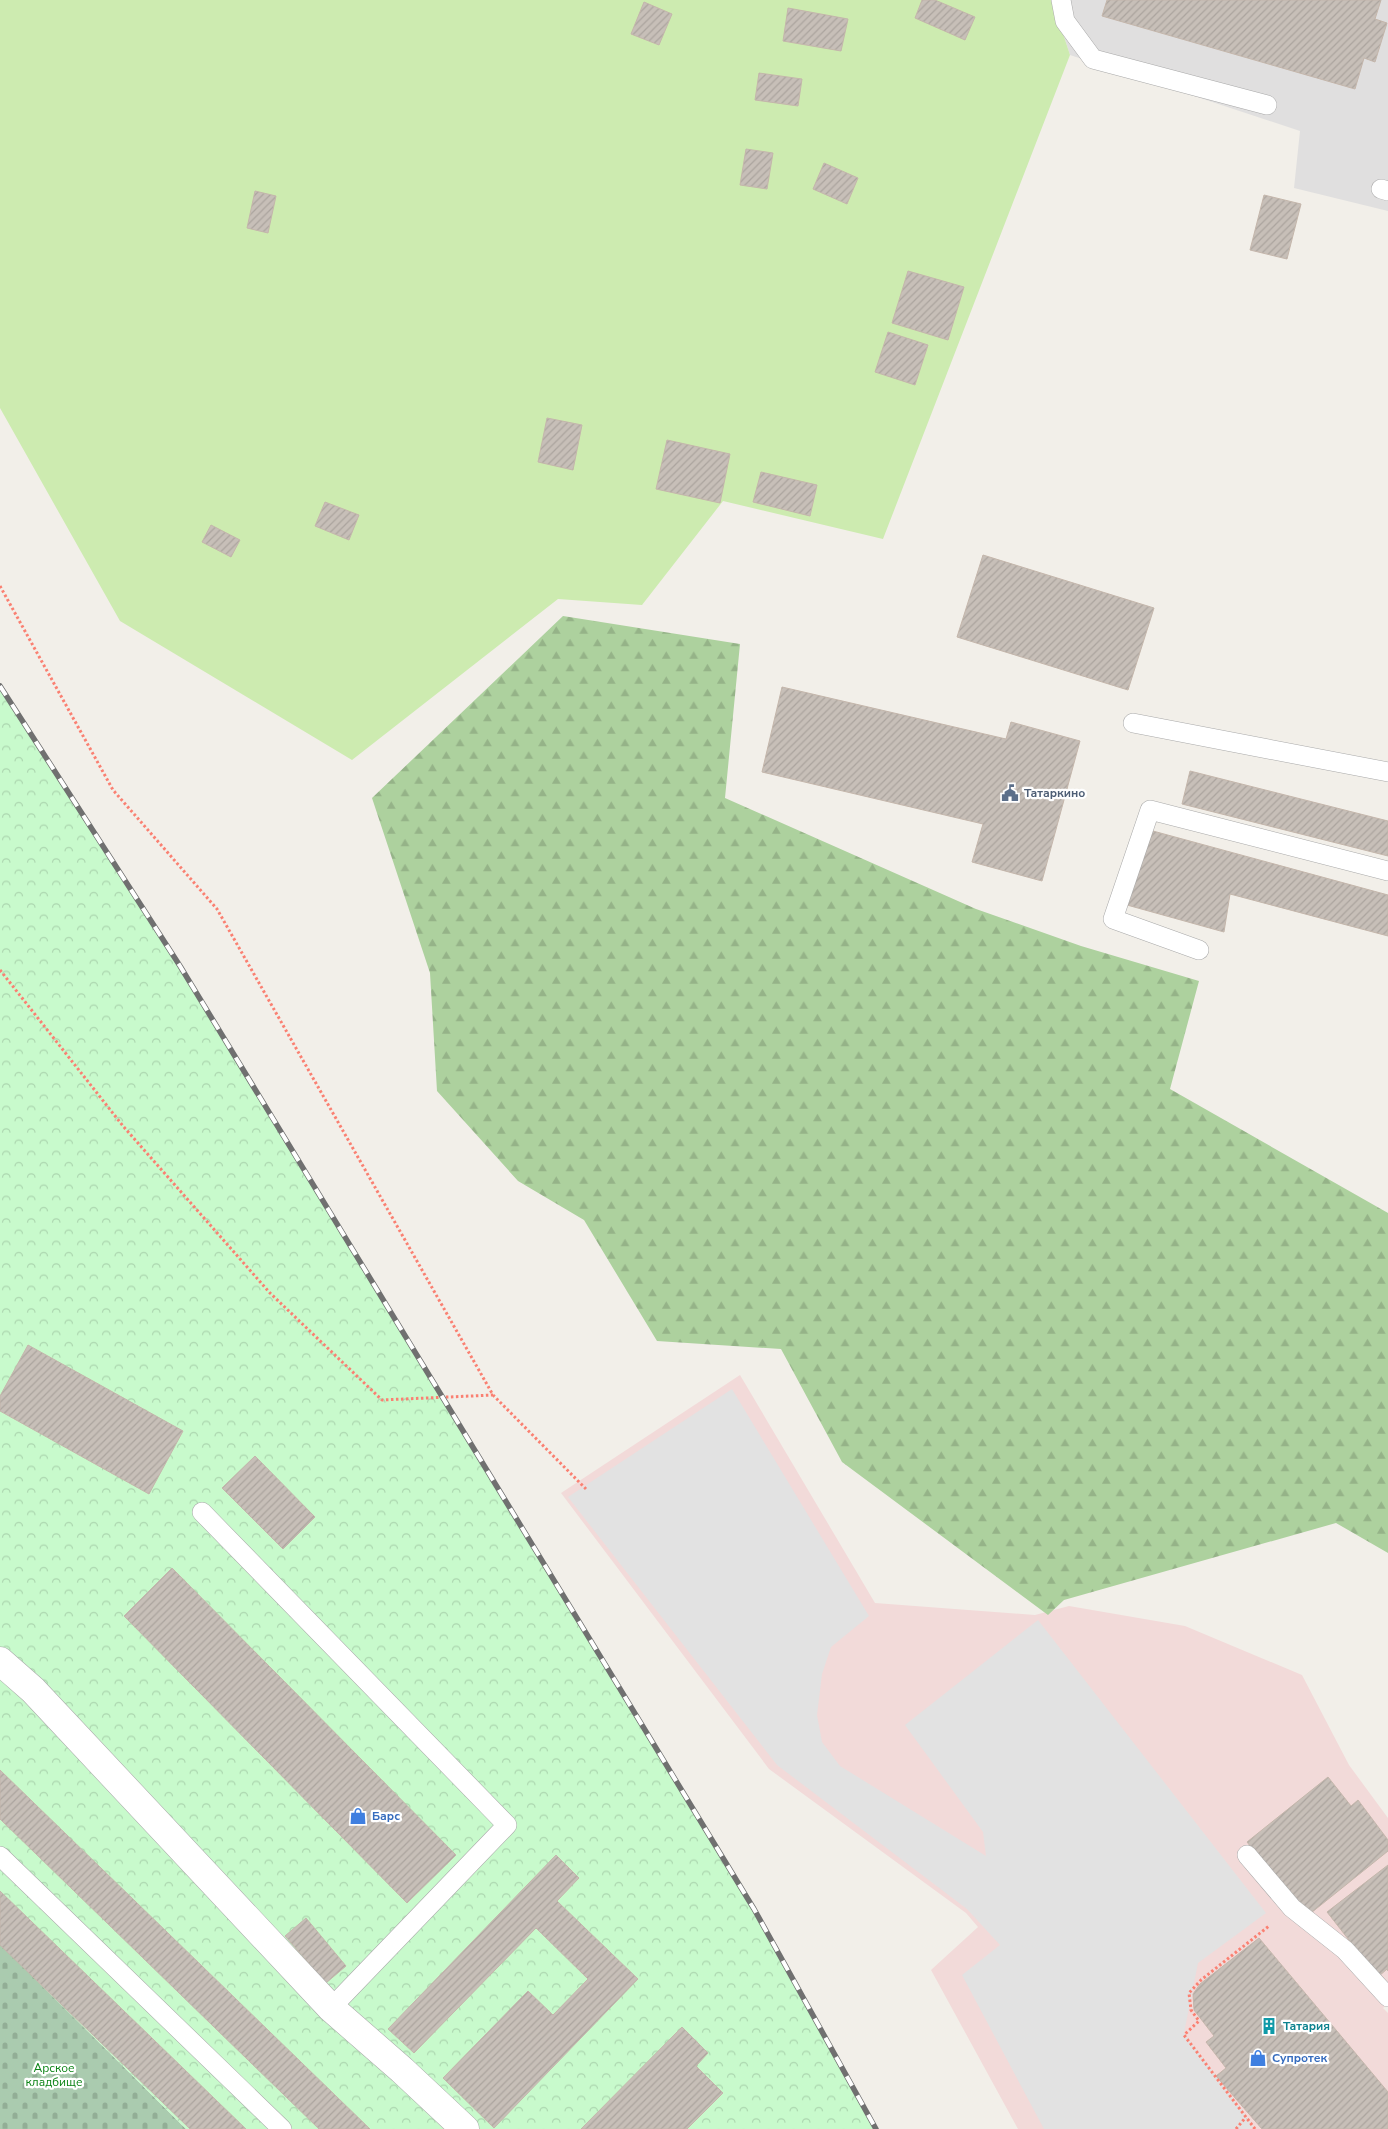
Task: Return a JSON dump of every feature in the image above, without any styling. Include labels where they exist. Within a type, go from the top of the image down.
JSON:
[{"type":"street","points":[[0,1661],[32,1690],[331,2008],[402,2070],[465,2129]]},
{"type":"lane","points":[[1061,0],[1065,21],[1093,59],[1268,105]]},
{"type":"lane","points":[[1133,723],[1388,772]]},
{"type":"lane","points":[[1199,950],[1113,919],[1150,810],[1388,871]]},
{"type":"lane","points":[[202,1512],[507,1825],[331,2008]]},
{"type":"lane","points":[[1247,1855],[1292,1908],[1345,1950],[1388,1997]]},
{"type":"lane","points":[[0,1856],[282,2129]]},
{"type":"path","points":[[0,586],[112,790],[218,908],[493,1395],[586,1489]]},
{"type":"path","points":[[0,970],[123,1126],[270,1293],[382,1400],[493,1395]]},
{"type":"path","points":[[1255,2129],[1184,2036],[1199,2021],[1191,2010],[1189,1993],[1201,1980],[1292,1908]]},
{"type":"path","points":[[1236,2129],[1246,2117]]},
{"type":"shaded area","points":[[1052,0],[1388,0],[1388,211],[1294,188],[1300,131],[1070,55]]},
{"type":"shaded area","points":[[740,1375],[875,1603],[1035,1615],[1069,1606],[1185,1626],[1302,1675],[1349,1765],[1388,1818],[1388,2004],[1383,2008],[1388,2013],[1388,2129],[1018,2129],[931,1970],[978,1927],[966,1913],[769,1769],[561,1493]]},
{"type":"shaded area","points":[[732,1389],[869,1616],[831,1647],[822,1674],[817,1715],[822,1742],[840,1766],[986,1856],[983,1832],[905,1725],[1038,1620],[1266,1913],[1198,1963],[1184,2033],[1253,2126],[1250,2129],[1044,2129],[962,1975],[1000,1945],[967,1909],[777,1765],[568,1497]]},
{"type":"green space","points":[[0,0],[1052,0],[1070,55],[883,539],[723,501],[642,605],[558,599],[352,760],[120,621],[0,408]]},
{"type":"green space","points":[[563,616],[740,644],[725,798],[976,909],[1081,946],[1199,981],[1170,1089],[1388,1213],[1388,1553],[1336,1523],[1064,1600],[1048,1615],[842,1462],[781,1349],[657,1341],[584,1220],[518,1181],[437,1091],[430,973],[372,798]]},
{"type":"green space","points":[[0,686],[180,966],[754,1909],[876,2129],[186,2129],[0,1944]]},
{"type":"green space","name":"Арское кладбище","points":[[0,1944],[186,2129],[0,2129]]},
{"type":"building","points":[[922,0],[935,0],[975,17],[965,40],[915,18]]},
{"type":"building","points":[[1107,0],[1381,0],[1375,19],[1387,23],[1375,62],[1364,58],[1355,89],[1102,16]]},
{"type":"building","points":[[644,2],[672,14],[659,45],[631,34]]},
{"type":"building","points":[[788,8],[848,19],[841,51],[783,41]]},
{"type":"building","points":[[759,73],[802,79],[798,106],[755,100]]},
{"type":"building","points":[[746,149],[773,153],[767,189],[740,185]]},
{"type":"building","points":[[824,163],[858,178],[847,204],[813,189]]},
{"type":"building","points":[[255,191],[276,196],[268,233],[247,228]]},
{"type":"building","points":[[1264,195],[1301,204],[1287,259],[1250,250]]},
{"type":"building","points":[[908,271],[964,287],[948,340],[892,323]]},
{"type":"building","points":[[888,332],[928,345],[915,385],[875,372]]},
{"type":"building","points":[[547,418],[582,425],[573,470],[538,462]]},
{"type":"building","points":[[667,440],[730,454],[720,503],[656,489]]},
{"type":"building","points":[[761,472],[817,485],[810,516],[753,502]]},
{"type":"building","points":[[325,502],[359,515],[349,540],[315,526]]},
{"type":"building","points":[[211,525],[240,540],[231,557],[202,542]]},
{"type":"building","points":[[983,555],[1154,608],[1128,690],[957,637]]},
{"type":"building","points":[[782,687],[1006,739],[1011,722],[1080,741],[1042,881],[972,862],[983,824],[762,772]]},
{"type":"building","points":[[1190,771],[1388,821],[1388,856],[1182,804]]},
{"type":"building","points":[[1153,831],[1388,895],[1388,936],[1230,894],[1224,932],[1127,905]]},
{"type":"building","points":[[28,1345],[183,1431],[149,1494],[0,1411],[0,1396]]},
{"type":"building","points":[[255,1456],[315,1517],[283,1549],[222,1488]]},
{"type":"building","points":[[172,1568],[456,1855],[407,1903],[124,1616]]},
{"type":"building","points":[[0,1770],[370,2129],[319,2129],[0,1819]]},
{"type":"building","points":[[1328,1777],[1351,1806],[1358,1800],[1388,1840],[1388,1851],[1306,1917],[1247,1842]]},
{"type":"building","points":[[556,1855],[579,1878],[557,1901],[638,1979],[494,2128],[443,2078],[528,1991],[553,2015],[588,1979],[536,1928],[414,2053],[388,2029]]},
{"type":"building","points":[[1388,1865],[1388,1971],[1387,1969],[1378,1977],[1327,1912]]},
{"type":"building","points":[[0,1891],[246,2129],[190,2129],[0,1945]]},
{"type":"building","points":[[306,1918],[346,1966],[326,1983],[285,1936]]},
{"type":"building","name":"Татария","points":[[1259,1938],[1388,2092],[1388,2129],[1262,2129],[1216,2076],[1226,2068],[1206,2042],[1214,2036],[1194,2010],[1193,1994],[1200,1984]]},
{"type":"building","points":[[682,2027],[708,2053],[696,2066],[723,2093],[687,2129],[581,2129]]},
{"type":"railway","points":[[0,686],[180,966],[754,1909],[876,2129]]},
{"type":"place","name":"Татаркино","points":[[1010,793]]},
{"type":"place","name":"Барс","points":[[358,1816]]},
{"type":"place","name":"Татария","points":[[1269,2026]]},
{"type":"place","name":"Супротек","points":[[1258,2058]]}]
